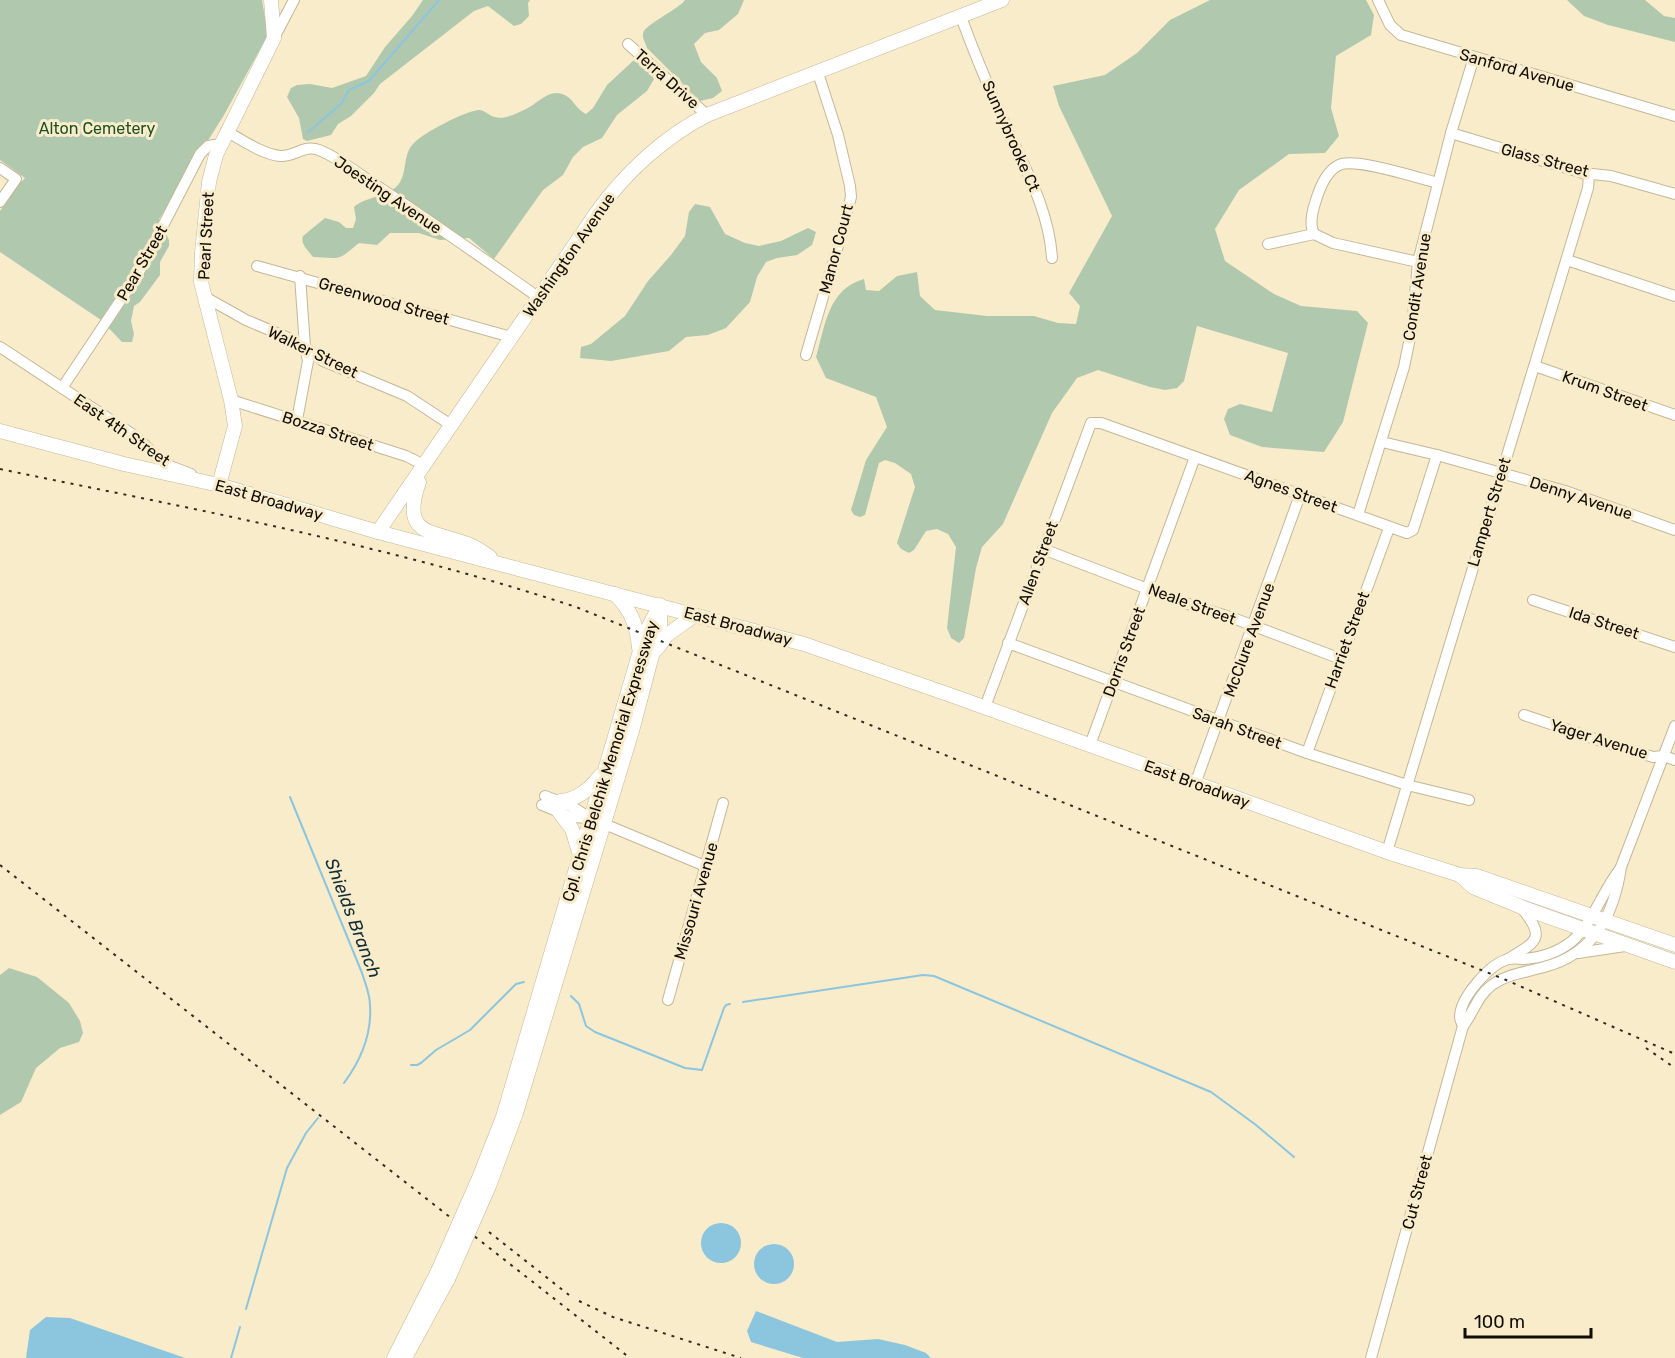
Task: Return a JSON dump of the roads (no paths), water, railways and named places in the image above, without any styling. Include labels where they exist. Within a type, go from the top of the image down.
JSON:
[{"type":"main road","points":[[271,0],[274,38]]},
{"type":"main road","name":"Washington Avenue","points":[[378,532],[610,194],[674,135],[707,115],[961,18],[1002,0]]},
{"type":"main road","name":"Pearl Street","points":[[219,485],[235,426],[201,272],[209,183],[212,167],[223,138],[274,38]]},
{"type":"main road","name":"East Broadway","points":[[0,431],[124,464],[219,485],[378,532],[804,644],[1387,852],[1460,875],[1478,876],[1594,925],[1629,945],[1675,962]]},
{"type":"main road","points":[[424,465],[412,504],[416,521],[434,535],[471,545],[502,565]]},
{"type":"main road","points":[[615,594],[634,618],[646,655],[667,635],[695,615]]},
{"type":"main road","name":"Cpl. Chris Belchik Memorial Expressway","points":[[405,1358],[516,1113],[632,730],[649,626],[660,605]]},
{"type":"main road","name":"Cpl. Chris Belchik Memorial Expressway","points":[[484,1182],[603,772],[646,655]]},
{"type":"main road","points":[[580,855],[576,838],[559,807],[584,793],[603,772]]},
{"type":"main road","name":"East Broadway","points":[[1460,875],[1473,887],[1521,907],[1675,945]]},
{"type":"main road","name":"Cpl. Chris Belchik Memorial Expressway","points":[[394,1358],[443,1275]]},
{"type":"street","name":"Pearl Street","points":[[274,38],[294,0]]},
{"type":"street","name":"Sanford Avenue","points":[[1378,0],[1390,25],[1401,35],[1675,116]]},
{"type":"street","name":"Sunnybrooke Ct","points":[[961,18],[1003,121],[1033,184],[1051,236],[1052,258]]},
{"type":"street","name":"Terra Drive","points":[[628,44],[707,115]]},
{"type":"street","name":"Condit Avenue","points":[[1358,515],[1382,442],[1408,348],[1418,262],[1451,133],[1474,57]]},
{"type":"street","name":"Manor Court","points":[[806,355],[850,197],[850,186],[838,135],[818,73]]},
{"type":"street","name":"Glass Street","points":[[1451,133],[1584,173],[1611,176],[1675,194]]},
{"type":"street","points":[[223,138],[278,156],[287,156],[302,148],[325,141]]},
{"type":"street","name":"Pear Street","points":[[62,388],[138,274],[200,154],[208,146],[223,138]]},
{"type":"street","name":"Joesting Avenue","points":[[310,147],[324,152],[390,195],[538,297]]},
{"type":"street","points":[[1314,234],[1311,223],[1317,196],[1331,171],[1342,164],[1358,163],[1438,183]]},
{"type":"street","points":[[0,168],[16,179],[0,202]]},
{"type":"street","name":"Lampert Street","points":[[1387,852],[1590,181],[1589,176],[1584,173]]},
{"type":"street","points":[[1268,244],[1314,234],[1333,243],[1418,262]]},
{"type":"street","points":[[1567,260],[1675,296]]},
{"type":"street","name":"Greenwood Street","points":[[257,266],[300,276],[511,337]]},
{"type":"street","points":[[297,420],[308,361],[300,276]]},
{"type":"street","name":"Walker Street","points":[[205,297],[246,320],[289,337],[323,361],[407,396],[451,425]]},
{"type":"street","name":"East 4th Street","points":[[0,347],[145,443],[165,464],[219,485]]},
{"type":"street","name":"Krum Street","points":[[1535,366],[1675,415]]},
{"type":"street","name":"Bozza Street","points":[[231,400],[406,456],[424,465]]},
{"type":"street","name":"Agnes Street","points":[[1093,421],[1407,533],[1413,530],[1437,455]]},
{"type":"street","name":"Allen Street","points":[[985,707],[1088,427],[1093,421]]},
{"type":"street","name":"Denny Avenue","points":[[1382,442],[1565,491],[1675,530]]},
{"type":"street","name":"Dorris Street","points":[[1090,745],[1196,457]]},
{"type":"street","name":"McClure Avenue","points":[[1196,783],[1300,495]]},
{"type":"street","name":"Harriet Street","points":[[1307,753],[1389,528]]},
{"type":"street","name":"Neale Street","points":[[1043,549],[1341,659]]},
{"type":"street","name":"Ida Street","points":[[1533,600],[1675,647]]},
{"type":"street","name":"Sarah Street","points":[[1008,643],[1307,753],[1407,785],[1469,800]]},
{"type":"street","name":"Yager Avenue","points":[[1524,715],[1653,757],[1664,756],[1675,760]]},
{"type":"street","points":[[1594,925],[1618,887],[1621,867],[1675,726]]},
{"type":"street","points":[[543,800],[559,807],[582,812],[590,818],[705,866]]},
{"type":"street","name":"Missouri Avenue","points":[[668,1000],[723,803]]},
{"type":"street","name":"Cut Street","points":[[1463,1026],[1460,1017],[1472,990],[1486,973],[1533,944],[1536,939],[1537,933],[1533,922],[1521,907]]},
{"type":"street","name":"Cut Street","points":[[1371,1358],[1463,1026],[1479,998],[1493,984],[1517,974],[1550,966],[1578,953],[1594,925]]},
{"type":"street","name":"Cut Street","points":[[1508,959],[1526,959],[1554,952],[1594,925]]},
{"type":"street","points":[[1578,953],[1629,945]]},
{"type":"water","points":[[721,1223],[729,1224],[735,1229],[740,1235],[740,1251],[735,1257],[729,1262],[721,1263],[713,1262],[707,1257],[702,1251],[701,1243],[702,1235],[707,1229],[713,1224]]},
{"type":"water","points":[[774,1244],[782,1245],[788,1250],[793,1256],[793,1272],[788,1278],[782,1283],[774,1284],[766,1283],[760,1278],[755,1272],[754,1264],[755,1256],[760,1250],[766,1245]]},
{"type":"water","points":[[756,1311],[837,1342],[878,1339],[905,1345],[926,1353],[931,1358],[803,1358],[751,1342],[747,1331]]},
{"type":"water","points":[[46,1317],[70,1318],[185,1358],[26,1358],[30,1330]]},
{"type":"waterway","name":"Shields Branch","points":[[308,132],[341,104],[349,90],[369,81],[439,0]]},
{"type":"waterway","name":"Shields Branch","points":[[290,797],[362,973],[369,997],[370,1016],[367,1036],[356,1065],[344,1083]]},
{"type":"waterway","points":[[743,1002],[923,975],[934,976],[1211,1092],[1294,1157]]},
{"type":"waterway","points":[[411,1065],[421,1063],[436,1050],[470,1030],[516,984],[524,982]]},
{"type":"waterway","points":[[571,996],[579,1004],[586,1026],[595,1032],[685,1068],[702,1070],[724,1008],[730,1004]]},
{"type":"waterway","name":"Shields Branch","points":[[246,1309],[287,1168],[306,1133],[318,1118]]},
{"type":"waterway","name":"Shields Branch","points":[[231,1358],[240,1327]]},
{"type":"railway","points":[[0,469],[362,547],[434,565],[576,607],[1506,980],[1675,1054]]},
{"type":"railway","points":[[0,865],[630,1358]]},
{"type":"railway","points":[[1646,1048],[1675,1068]]},
{"type":"railway","points":[[489,1232],[569,1295]]},
{"type":"railway","points":[[579,1301],[613,1317],[741,1358]]},
{"type":"park label","name":"Alton Cemetery","points":[[97,128]]}]
